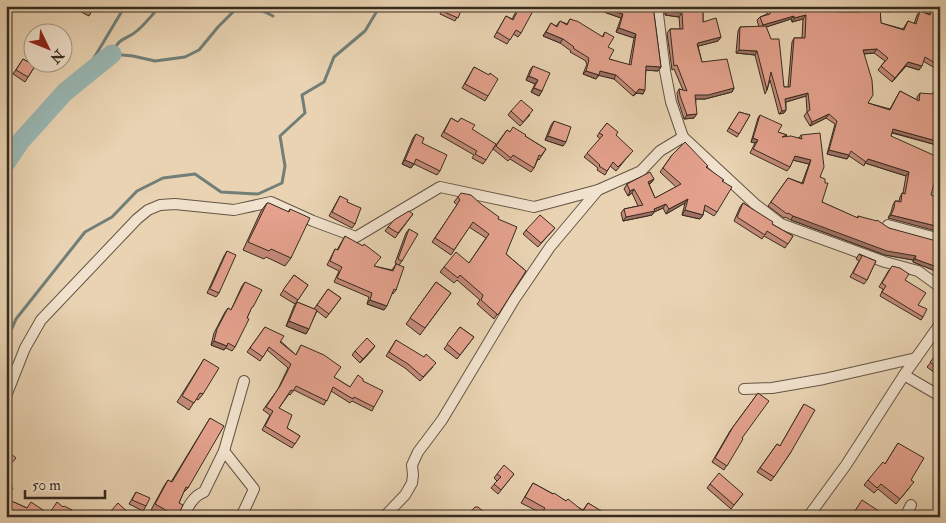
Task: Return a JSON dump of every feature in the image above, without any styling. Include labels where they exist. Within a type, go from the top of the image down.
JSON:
[{"type":"street","points":[[657,6],[666,78],[671,102],[683,137],[755,204],[782,224],[885,262],[918,271],[940,287]]},
{"type":"street","points":[[6,396],[25,348],[41,320],[137,218],[148,210],[160,205],[175,204],[234,210],[272,202],[313,221],[356,237],[440,187],[534,207],[598,190],[642,171],[660,150],[683,137]]},
{"type":"street","points":[[384,517],[405,495],[412,483],[412,465],[418,452],[442,420],[514,300],[550,247],[598,190]]},
{"type":"street","points":[[888,225],[940,239]]},
{"type":"street","points":[[808,517],[846,465],[904,375],[940,324]]},
{"type":"street","points":[[744,389],[772,388],[824,379],[916,358]]},
{"type":"street","points":[[904,375],[940,396]]},
{"type":"street","points":[[183,517],[194,498],[204,492],[224,451],[244,380]]},
{"type":"street","points":[[224,451],[254,489],[242,517]]},
{"type":"street","points":[[905,517],[911,505]]},
{"type":"building","points":[[81,6],[95,6],[92,12]]},
{"type":"building","points":[[444,6],[463,6],[458,18],[442,11]]},
{"type":"building","points":[[520,6],[532,6],[531,10],[533,11],[521,33],[516,30],[510,40],[497,32],[506,16],[513,20]]},
{"type":"building","points":[[607,6],[653,6],[661,67],[646,66],[645,90],[639,89],[636,93],[616,75],[600,71],[599,75],[586,71],[589,58],[563,39],[546,32],[551,23],[557,27],[560,21],[567,25],[570,19],[577,21],[603,37],[605,32],[614,37],[608,47],[614,50],[609,59],[631,65],[636,34],[619,28],[623,14],[607,9]]},
{"type":"building","points":[[667,6],[703,6],[703,22],[716,18],[721,37],[697,44],[702,62],[727,59],[734,88],[708,95],[695,95],[697,114],[687,115],[679,89],[687,91],[677,65],[674,66],[670,29],[683,29],[682,13],[668,11]]},
{"type":"building","points":[[771,6],[839,6],[838,12],[860,12],[859,8],[880,6],[881,23],[904,30],[908,21],[916,24],[920,11],[930,15],[933,6],[940,6],[940,66],[925,57],[922,66],[908,62],[895,78],[881,66],[888,58],[877,49],[863,50],[872,80],[873,95],[868,103],[890,110],[900,91],[919,101],[920,93],[932,94],[940,85],[940,142],[893,129],[891,136],[940,158],[940,181],[935,180],[931,195],[940,198],[940,227],[891,215],[895,201],[901,202],[902,193],[905,194],[909,172],[868,159],[866,162],[851,151],[849,155],[829,150],[837,121],[829,114],[812,122],[807,112],[810,110],[808,93],[785,99],[786,110],[782,111],[771,72],[767,90],[757,51],[739,50],[740,27],[766,26],[771,39],[779,39],[784,87],[790,87],[794,38],[805,38],[806,15],[794,18],[794,16],[763,25],[760,17],[770,14]]},
{"type":"building","points":[[22,61],[22,72],[31,72],[28,77],[16,70]]},
{"type":"building","points":[[533,66],[550,73],[542,91],[534,88],[538,80],[529,76]]},
{"type":"building","points":[[474,67],[489,75],[490,73],[498,79],[488,96],[465,84]]},
{"type":"building","points":[[521,100],[533,110],[523,122],[511,111]]},
{"type":"building","points":[[739,112],[750,115],[739,134],[729,128]]},
{"type":"building","points":[[760,115],[782,125],[778,132],[787,135],[782,137],[791,136],[802,139],[801,135],[820,133],[824,167],[820,177],[825,179],[825,183],[828,183],[822,202],[858,218],[858,216],[877,220],[889,228],[940,242],[940,268],[915,259],[916,256],[887,251],[787,214],[771,202],[788,178],[803,184],[811,160],[795,156],[790,167],[753,149],[758,140],[753,138]]},
{"type":"building","points":[[451,118],[458,122],[461,118],[475,125],[472,129],[496,144],[486,160],[475,154],[477,151],[444,132]]},
{"type":"building","points":[[554,121],[571,127],[566,142],[548,136]]},
{"type":"building","points":[[607,123],[618,132],[616,135],[633,151],[618,167],[613,162],[607,171],[599,166],[587,153],[603,135],[599,133]]},
{"type":"building","points":[[513,127],[546,149],[541,156],[539,155],[534,168],[513,155],[511,158],[496,146],[507,130],[510,132]]},
{"type":"building","points":[[416,134],[424,138],[422,143],[447,155],[440,171],[416,159],[414,164],[405,160]]},
{"type":"building","points":[[685,142],[708,166],[706,167],[732,187],[717,212],[705,205],[703,215],[685,210],[688,199],[669,209],[666,204],[654,209],[655,211],[626,217],[624,209],[643,205],[634,189],[630,191],[627,184],[650,172],[654,179],[648,182],[655,198],[681,184],[663,168],[672,155]]},
{"type":"building","points":[[461,193],[471,195],[499,217],[498,219],[517,227],[506,254],[526,271],[498,315],[481,300],[483,295],[460,275],[458,278],[444,267],[456,252],[469,263],[489,234],[473,222],[454,250],[435,238],[460,200],[458,197]]},
{"type":"building","points":[[340,196],[348,200],[347,202],[361,208],[355,224],[332,212]]},
{"type":"building","points":[[267,203],[289,212],[290,209],[310,218],[291,258],[248,242]]},
{"type":"building","points":[[743,203],[773,222],[772,224],[793,236],[788,244],[767,231],[765,235],[737,217]]},
{"type":"building","points":[[409,211],[413,214],[398,233],[388,227],[394,220]]},
{"type":"building","points":[[540,215],[555,228],[541,243],[526,230]]},
{"type":"building","points":[[409,229],[418,234],[402,261],[398,259]]},
{"type":"building","points":[[345,236],[363,246],[364,244],[381,257],[374,266],[393,271],[396,264],[404,267],[396,290],[394,289],[387,306],[370,300],[372,293],[337,278],[342,267],[330,261],[335,249],[338,250]]},
{"type":"building","points":[[227,251],[236,255],[219,293],[210,289]]},
{"type":"building","points":[[859,254],[876,261],[867,280],[853,273],[862,256]]},
{"type":"building","points":[[892,266],[900,268],[909,274],[905,280],[926,293],[918,305],[927,309],[923,317],[882,292],[886,286],[882,283]]},
{"type":"building","points":[[294,275],[308,285],[298,300],[283,290]]},
{"type":"building","points":[[245,282],[262,290],[252,307],[247,318],[249,319],[235,347],[228,343],[227,346],[214,341],[217,329],[228,308],[231,310]]},
{"type":"building","points":[[436,282],[451,293],[425,328],[410,318]]},
{"type":"building","points":[[328,289],[341,298],[329,314],[317,305]]},
{"type":"building","points":[[297,302],[317,310],[309,329],[289,321]]},
{"type":"building","points":[[265,327],[284,336],[280,342],[296,355],[301,345],[324,355],[341,367],[334,377],[350,387],[358,375],[363,381],[383,391],[374,407],[354,397],[353,399],[333,387],[327,401],[296,386],[293,391],[291,390],[279,408],[292,415],[287,428],[300,436],[295,444],[265,426],[273,411],[266,407],[280,386],[291,364],[269,347],[263,357],[250,348]]},
{"type":"building","points":[[460,327],[474,337],[460,355],[447,344]]},
{"type":"building","points":[[367,338],[375,346],[363,359],[355,351]]},
{"type":"building","points":[[396,340],[424,357],[426,354],[436,363],[423,377],[408,364],[389,352]]},
{"type":"building","points":[[940,351],[940,370],[930,362]]},
{"type":"building","points":[[204,359],[219,368],[203,394],[200,393],[194,403],[182,396]]},
{"type":"building","points":[[758,393],[769,401],[742,438],[727,466],[715,458],[733,427]]},
{"type":"building","points":[[804,404],[815,410],[774,477],[760,468],[777,444],[780,446]]},
{"type":"building","points":[[210,418],[224,426],[188,488],[186,487],[179,503],[183,505],[180,511],[181,517],[178,517],[155,504],[168,480],[172,482]]},
{"type":"building","points":[[898,443],[924,458],[911,480],[914,482],[900,499],[881,484],[877,488],[868,480],[883,462],[885,464]]},
{"type":"building","points":[[9,452],[16,458],[6,470],[6,455]]},
{"type":"building","points":[[504,465],[514,474],[501,490],[494,484],[501,477],[497,474]]},
{"type":"building","points":[[719,473],[743,494],[734,505],[710,484]]},
{"type":"building","points":[[533,483],[566,501],[568,499],[583,511],[588,503],[610,517],[539,517],[545,508],[525,497]]},
{"type":"building","points":[[6,485],[13,488],[6,500]]},
{"type":"building","points":[[136,492],[150,498],[146,506],[132,500]]},
{"type":"building","points":[[9,500],[27,508],[31,502],[49,514],[57,502],[63,507],[72,510],[68,517],[24,517],[6,509]]},
{"type":"building","points":[[862,500],[882,513],[880,517],[851,517]]},
{"type":"building","points":[[118,503],[133,517],[118,517],[111,511]]},
{"type":"building","points":[[475,507],[478,507],[490,517],[466,517]]},
{"type":"building","points":[[437,511],[444,517],[432,517]]},
{"type":"waterway","points":[[82,78],[125,6]]},
{"type":"waterway","points":[[160,6],[138,30],[121,41],[112,54],[155,61],[185,57],[199,50],[236,9],[248,7],[273,16]]},
{"type":"waterway","points":[[6,342],[16,319],[85,232],[112,217],[137,191],[163,178],[195,174],[221,192],[258,194],[282,183],[285,166],[280,136],[305,113],[302,95],[324,82],[334,57],[365,31],[380,6]]},
{"type":"waterway","points":[[6,163],[20,142],[65,92],[112,54]]}]
